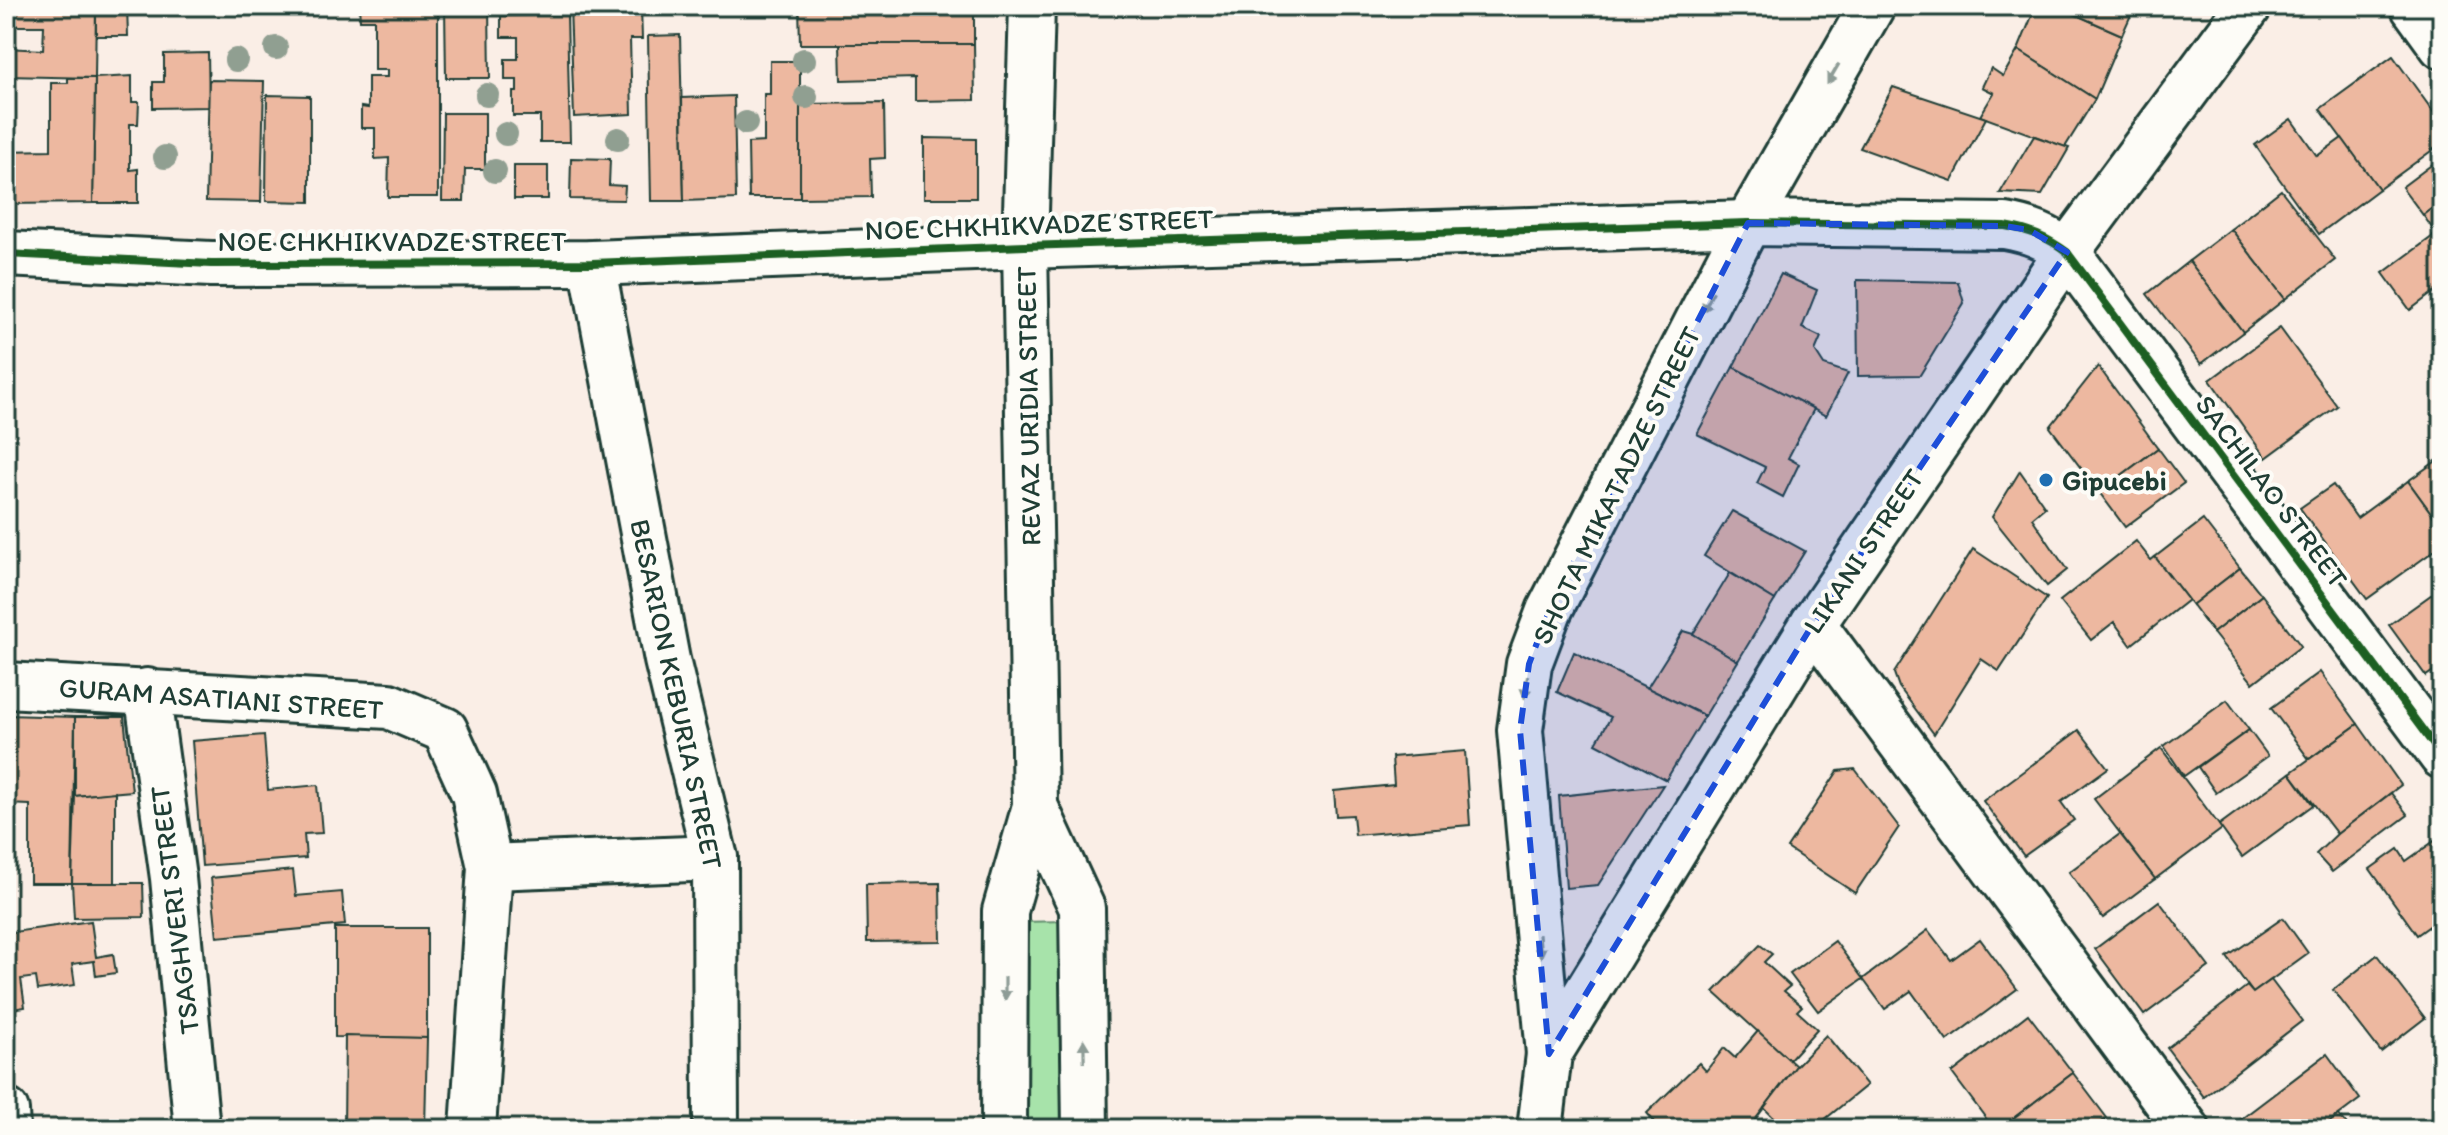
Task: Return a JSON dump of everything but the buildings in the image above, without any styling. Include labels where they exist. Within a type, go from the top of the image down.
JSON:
[{"type":"street","name":"REVAZ URIDIA STREET","points":[[1004,1129],[1005,911],[1035,806],[1025,246],[1032,6]]},
{"type":"street","name":"SHOTA MIKATADZE STREET","points":[[1549,1054],[1520,730],[1529,664],[1549,611],[1748,223],[1872,6]]},
{"type":"street","name":"LIKANI STREET","points":[[1548,1123],[1549,1054],[1813,624],[2067,252],[2249,6]]},
{"type":"street","points":[[2413,6],[2442,46]]},
{"type":"street","name":"NOE CHKHIKVADZE STREET","points":[[6,254],[211,264],[592,263],[1748,223],[2005,226],[2029,230],[2067,252]]},
{"type":"street","name":"SACHILAO STREET","points":[[2067,252],[2442,756]]},
{"type":"street","name":"BESARION KEBURIA STREET","points":[[592,263],[667,660],[715,858],[716,1129]]},
{"type":"street","points":[[1813,624],[2187,1129]]},
{"type":"street","name":"GURAM ASATIANI STREET","points":[[6,685],[389,706],[445,730],[474,794],[490,867],[473,1129]]},
{"type":"street","name":"TSAGHVERI STREET","points":[[147,691],[173,878],[197,1129]]},
{"type":"street","name":"REVAZ URIDIA STREET","points":[[1035,806],[1082,908],[1085,1129]]},
{"type":"street","points":[[490,867],[715,858]]},
{"type":"street","points":[[1005,911],[1082,908]]},
{"type":"street","points":[[6,1111],[7,1129]]},
{"type":"highlighted area","points":[[1748,223],[2005,226],[2029,230],[2067,252],[1813,624],[1549,1054],[1520,730],[1529,664],[1549,611]]},
{"type":"green space","points":[[1067,921],[1063,1129],[1020,1129],[1021,922]]},
{"type":"cycle path","points":[[6,254],[211,264],[592,263],[1748,223],[2005,226],[2045,238],[2067,252],[2442,756]]},
{"type":"place","name":"Gipucebi","points":[[2046,480]]}]
